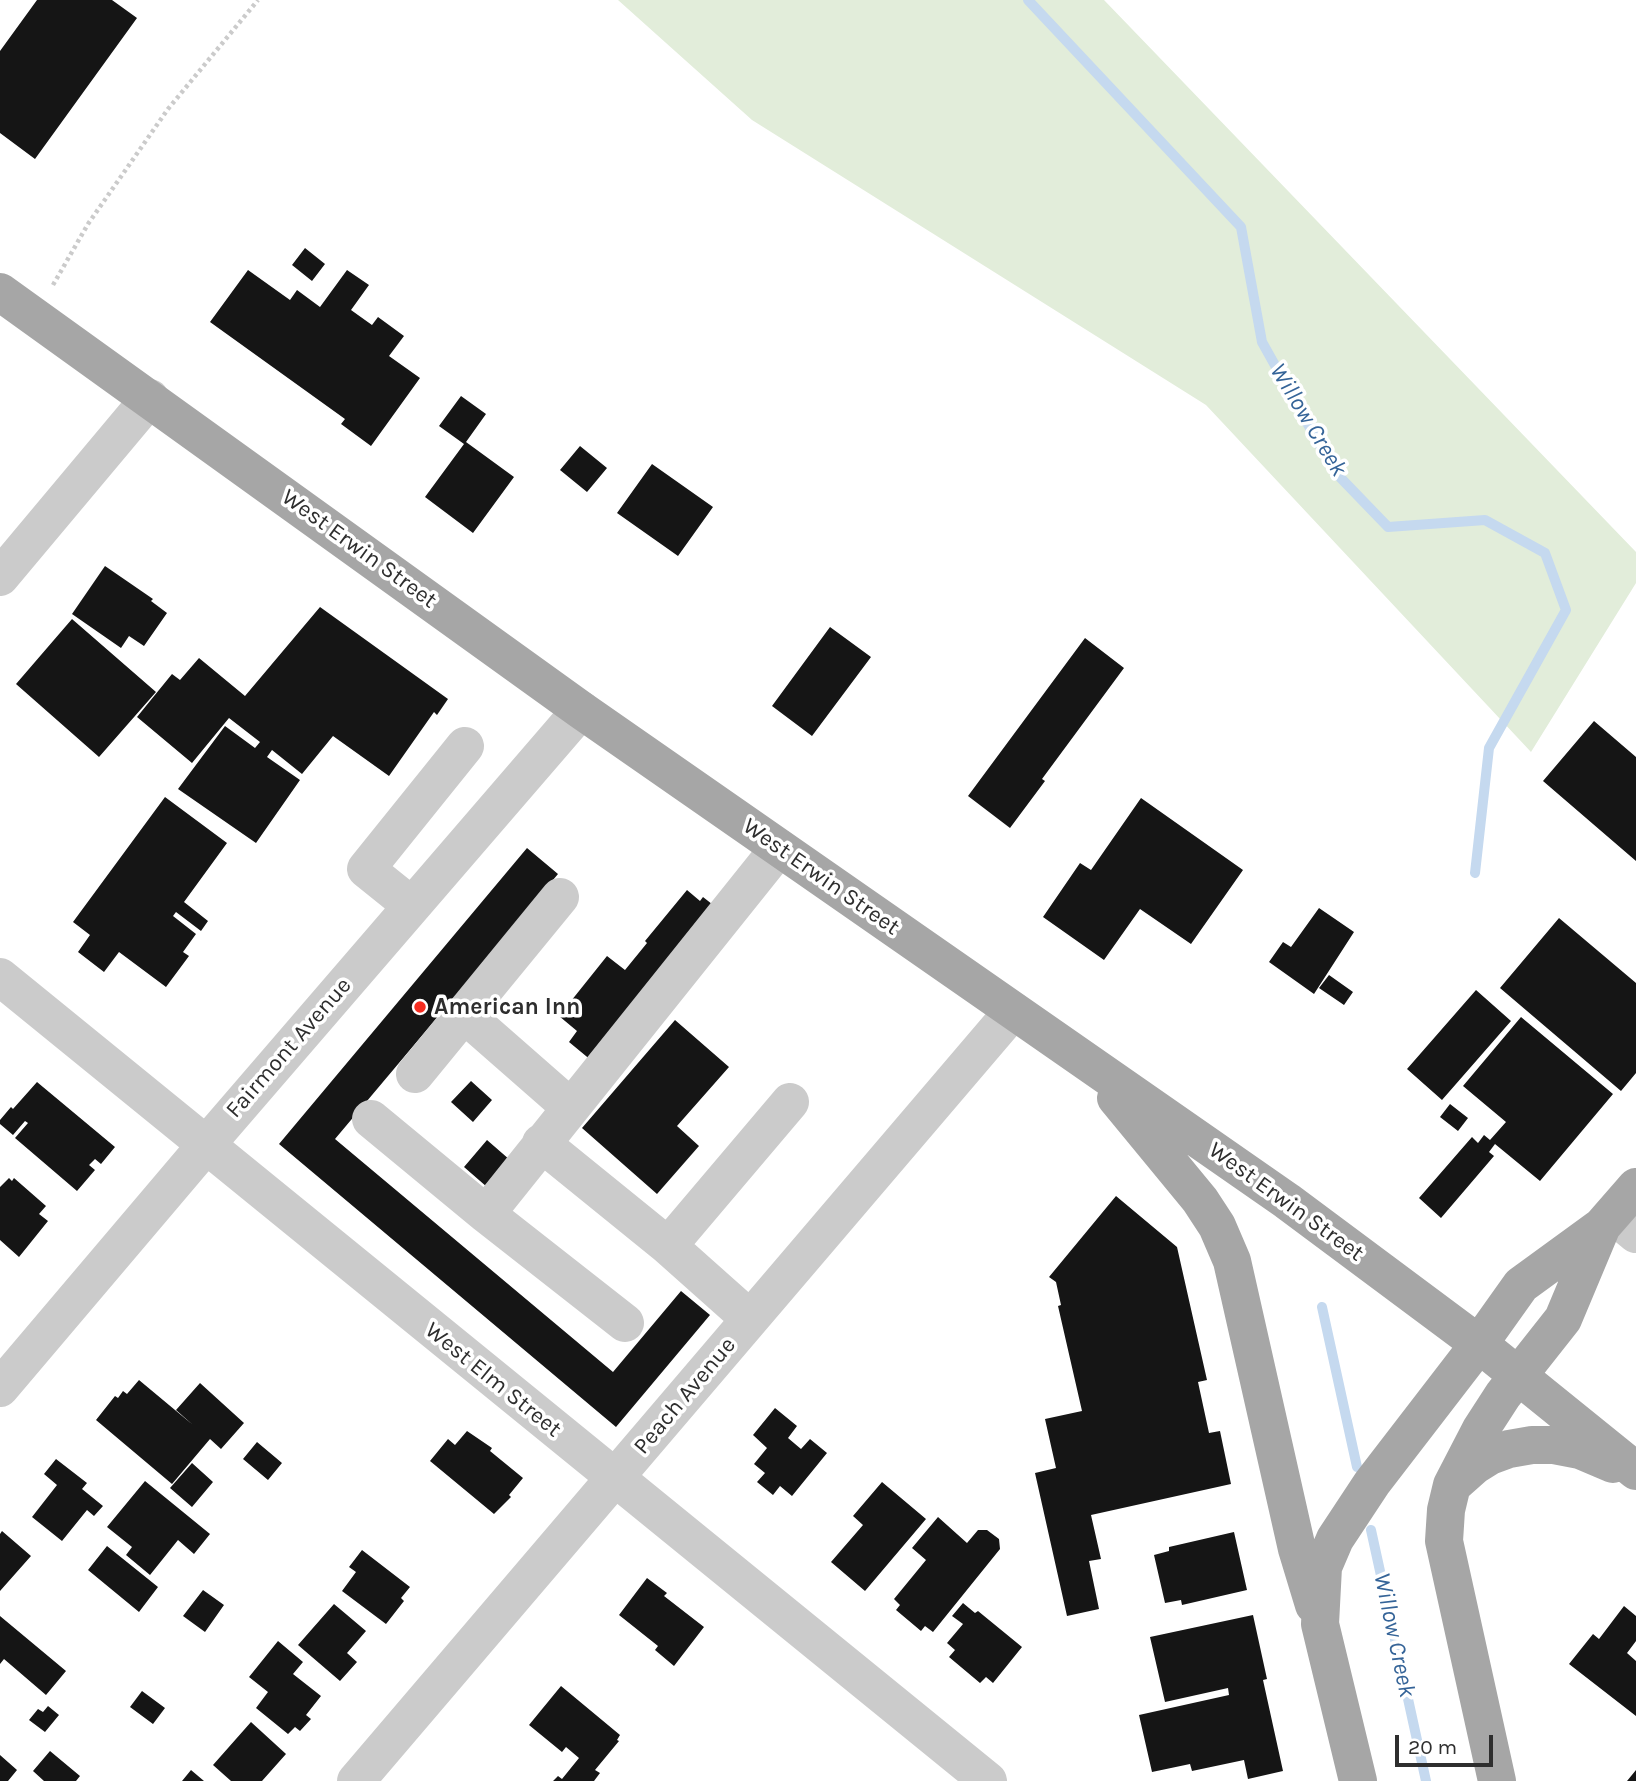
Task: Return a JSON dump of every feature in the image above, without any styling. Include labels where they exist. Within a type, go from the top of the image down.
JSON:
[{"type":"main road","name":"West Erwin Street","points":[[0,292],[581,709],[1287,1201],[1518,1374],[1636,1472]]},
{"type":"main road","points":[[1088,1064],[1200,1200],[1217,1226],[1232,1261],[1297,1549],[1320,1624],[1358,1781]]},
{"type":"main road","points":[[1320,1624],[1323,1567],[1335,1539],[1372,1483],[1521,1285],[1622,1216]]},
{"type":"main road","points":[[1497,1781],[1444,1541],[1446,1510],[1452,1486],[1481,1429],[1518,1374],[1563,1319],[1622,1216]]},
{"type":"main road","points":[[1452,1486],[1490,1456],[1532,1445],[1554,1445],[1580,1450],[1636,1472]]},
{"type":"street","points":[[0,577],[150,398]]},
{"type":"street","name":"Fairmont Avenue","points":[[0,1388],[206,1144],[581,709]]},
{"type":"street","points":[[412,906],[366,869],[465,746]]},
{"type":"street","points":[[486,1214],[779,848]]},
{"type":"street","points":[[415,1074],[560,897]]},
{"type":"street","name":"West Elm Street","points":[[0,977],[988,1781]]},
{"type":"street","name":"Peach Avenue","points":[[356,1781],[1013,1011]]},
{"type":"street","points":[[465,1015],[570,1107]]},
{"type":"street","points":[[668,1246],[790,1102]]},
{"type":"street","points":[[371,1119],[625,1323]]},
{"type":"street","points":[[541,1143],[668,1246],[750,1319]]},
{"type":"path","points":[[35,316],[88,224],[160,121],[258,0]]},
{"type":"green space","points":[[618,0],[1104,0],[1636,552],[1636,583],[1531,752],[1206,405],[752,120]]},
{"type":"building","points":[[37,0],[112,0],[137,18],[35,159],[0,133],[0,51]]},
{"type":"building","points":[[305,248],[325,264],[312,281],[292,265]]},
{"type":"building","points":[[248,270],[290,300],[297,290],[320,307],[347,270],[369,285],[351,310],[372,325],[378,317],[404,336],[389,356],[420,378],[371,446],[341,424],[345,419],[210,322]]},
{"type":"building","points":[[461,396],[486,414],[466,442],[514,477],[473,533],[425,497],[464,444],[439,426]]},
{"type":"building","points":[[580,446],[607,468],[587,492],[560,470]]},
{"type":"building","points":[[652,464],[713,507],[678,556],[617,513]]},
{"type":"building","points":[[105,566],[153,599],[151,601],[167,613],[144,646],[129,636],[121,648],[72,614]]},
{"type":"building","points":[[320,607],[448,699],[437,715],[434,712],[389,776],[333,736],[302,774],[272,750],[267,757],[300,780],[256,843],[178,789],[225,726],[255,748],[260,742],[229,718],[192,763],[137,717],[172,674],[180,680],[199,658],[245,696]]},
{"type":"building","points":[[72,619],[156,692],[99,757],[16,684]]},
{"type":"building","points":[[830,627],[871,657],[812,736],[772,706]]},
{"type":"building","points":[[1085,638],[1124,668],[1042,779],[1045,781],[1010,828],[968,796]]},
{"type":"building","points":[[1594,721],[1636,757],[1636,861],[1543,781]]},
{"type":"building","points":[[165,797],[227,843],[184,902],[208,921],[201,931],[176,912],[173,916],[196,934],[183,952],[189,956],[166,987],[119,952],[104,972],[78,952],[90,935],[73,922]]},
{"type":"building","points":[[1141,798],[1243,870],[1191,944],[1140,909],[1104,960],[1043,917],[1080,863],[1091,870]]},
{"type":"building","name":"American Inn","points":[[527,848],[558,874],[335,1139],[613,1372],[681,1291],[710,1315],[616,1427],[279,1144]]},
{"type":"building","points":[[687,890],[700,901],[703,897],[717,908],[592,1061],[569,1042],[577,1031],[559,1016],[607,956],[625,970]]},
{"type":"building","points":[[1319,908],[1354,932],[1314,994],[1269,962],[1283,942],[1291,947]]},
{"type":"building","points":[[1559,918],[1636,983],[1636,1073],[1621,1091],[1500,988]]},
{"type":"building","points":[[1329,975],[1353,992],[1344,1005],[1319,988]]},
{"type":"building","points":[[1476,990],[1511,1021],[1442,1100],[1407,1069]]},
{"type":"building","points":[[1521,1017],[1613,1094],[1540,1181],[1495,1144],[1489,1152],[1494,1156],[1441,1218],[1419,1198],[1472,1137],[1478,1143],[1484,1135],[1490,1140],[1506,1122],[1463,1086]]},
{"type":"building","points":[[675,1020],[729,1067],[677,1126],[699,1146],[657,1194],[582,1128]]},
{"type":"building","points":[[471,1081],[492,1100],[473,1122],[451,1102]]},
{"type":"building","points":[[37,1082],[115,1147],[101,1164],[95,1159],[89,1165],[95,1170],[77,1191],[15,1138],[28,1123],[25,1121],[13,1135],[0,1124],[0,1120],[11,1107],[13,1109]]},
{"type":"building","points":[[1450,1104],[1468,1118],[1458,1131],[1440,1117]]},
{"type":"building","points":[[487,1140],[510,1160],[487,1187],[464,1167]]},
{"type":"building","points":[[9,1178],[12,1181],[14,1178],[46,1206],[39,1214],[48,1221],[19,1257],[0,1240],[0,1187]]},
{"type":"building","points":[[1116,1196],[1177,1247],[1207,1380],[1198,1382],[1209,1433],[1220,1431],[1231,1484],[1091,1515],[1101,1559],[1089,1561],[1099,1609],[1067,1616],[1035,1473],[1056,1468],[1045,1419],[1082,1411],[1058,1306],[1061,1305],[1056,1282],[1049,1277]]},
{"type":"building","points":[[139,1380],[193,1425],[176,1410],[200,1383],[244,1423],[221,1449],[210,1439],[172,1484],[96,1420],[115,1396],[118,1398],[123,1391],[127,1394]]},
{"type":"building","points":[[775,1408],[797,1426],[788,1438],[801,1449],[810,1439],[827,1453],[792,1496],[780,1486],[773,1495],[757,1482],[765,1473],[754,1464],[767,1448],[753,1435]]},
{"type":"building","points":[[467,1431],[492,1448],[490,1451],[523,1478],[509,1495],[511,1497],[494,1514],[430,1461],[448,1439],[455,1445]]},
{"type":"building","points":[[257,1442],[282,1463],[268,1480],[243,1459]]},
{"type":"building","points":[[56,1459],[87,1483],[82,1489],[103,1506],[94,1516],[87,1510],[62,1541],[32,1517],[57,1485],[44,1474]]},
{"type":"building","points":[[192,1463],[213,1482],[192,1507],[170,1488]]},
{"type":"building","points":[[145,1481],[210,1534],[194,1554],[178,1540],[150,1575],[126,1555],[132,1547],[107,1527]]},
{"type":"building","points":[[882,1482],[926,1519],[865,1591],[831,1562],[863,1525],[853,1516]]},
{"type":"building","points":[[938,1517],[967,1543],[978,1530],[987,1530],[999,1539],[1000,1549],[933,1632],[925,1626],[921,1631],[896,1610],[900,1605],[894,1599],[926,1560],[912,1548]]},
{"type":"building","points":[[2,1531],[31,1556],[0,1591],[0,1534]]},
{"type":"building","points":[[1234,1532],[1247,1590],[1182,1605],[1181,1600],[1165,1603],[1154,1555],[1169,1551],[1169,1547]]},
{"type":"building","points":[[107,1546],[158,1587],[139,1612],[88,1570]]},
{"type":"building","points":[[362,1550],[410,1587],[401,1598],[404,1601],[386,1624],[342,1591],[356,1572],[349,1567]]},
{"type":"building","points":[[647,1578],[667,1593],[664,1596],[704,1627],[674,1666],[655,1650],[658,1646],[619,1615]]},
{"type":"building","points":[[203,1590],[224,1605],[205,1632],[183,1616]]},
{"type":"building","points":[[963,1603],[975,1613],[978,1611],[1022,1647],[993,1683],[986,1677],[980,1683],[949,1657],[955,1650],[947,1643],[963,1624],[952,1616]]},
{"type":"building","points":[[334,1604],[366,1631],[347,1653],[357,1662],[340,1681],[298,1645]]},
{"type":"building","points":[[1624,1606],[1636,1616],[1636,1641],[1627,1653],[1636,1661],[1636,1716],[1569,1664],[1593,1634],[1599,1639]]},
{"type":"building","points":[[1253,1615],[1267,1679],[1263,1680],[1283,1771],[1248,1779],[1244,1760],[1192,1771],[1190,1764],[1152,1772],[1139,1715],[1229,1695],[1228,1688],[1165,1702],[1150,1637]]},
{"type":"building","points":[[0,1616],[66,1671],[46,1695],[4,1659],[0,1664]]},
{"type":"building","points":[[278,1641],[303,1662],[293,1674],[321,1696],[306,1715],[311,1719],[300,1731],[295,1727],[288,1734],[256,1708],[268,1692],[249,1677]]},
{"type":"building","points":[[561,1686],[620,1735],[617,1740],[619,1741],[595,1770],[600,1773],[594,1781],[553,1781],[558,1776],[562,1779],[579,1758],[566,1747],[562,1752],[529,1725]]},
{"type":"building","points":[[142,1691],[165,1708],[153,1724],[130,1707]]},
{"type":"building","points":[[48,1706],[59,1715],[45,1732],[29,1720],[38,1709],[43,1712]]},
{"type":"building","points":[[251,1722],[286,1754],[262,1781],[231,1781],[213,1765]]},
{"type":"building","points":[[50,1751],[80,1776],[76,1781],[44,1781],[33,1771]]},
{"type":"building","points":[[0,1755],[17,1770],[8,1781],[0,1781]]},
{"type":"building","points":[[191,1770],[204,1781],[182,1781]]},
{"type":"building","points":[[1636,1770],[1636,1781],[1627,1781]]},
{"type":"waterway","name":"Willow Creek","points":[[1028,0],[1241,227],[1262,342],[1334,471],[1388,527],[1485,520],[1545,553],[1566,610],[1489,748],[1475,873]]},
{"type":"waterway","name":"Willow Creek","points":[[1322,1307],[1357,1467]]},
{"type":"waterway","name":"Willow Creek","points":[[1371,1530],[1426,1781]]},
{"type":"place","name":"American Inn","points":[[420,1007]]}]
